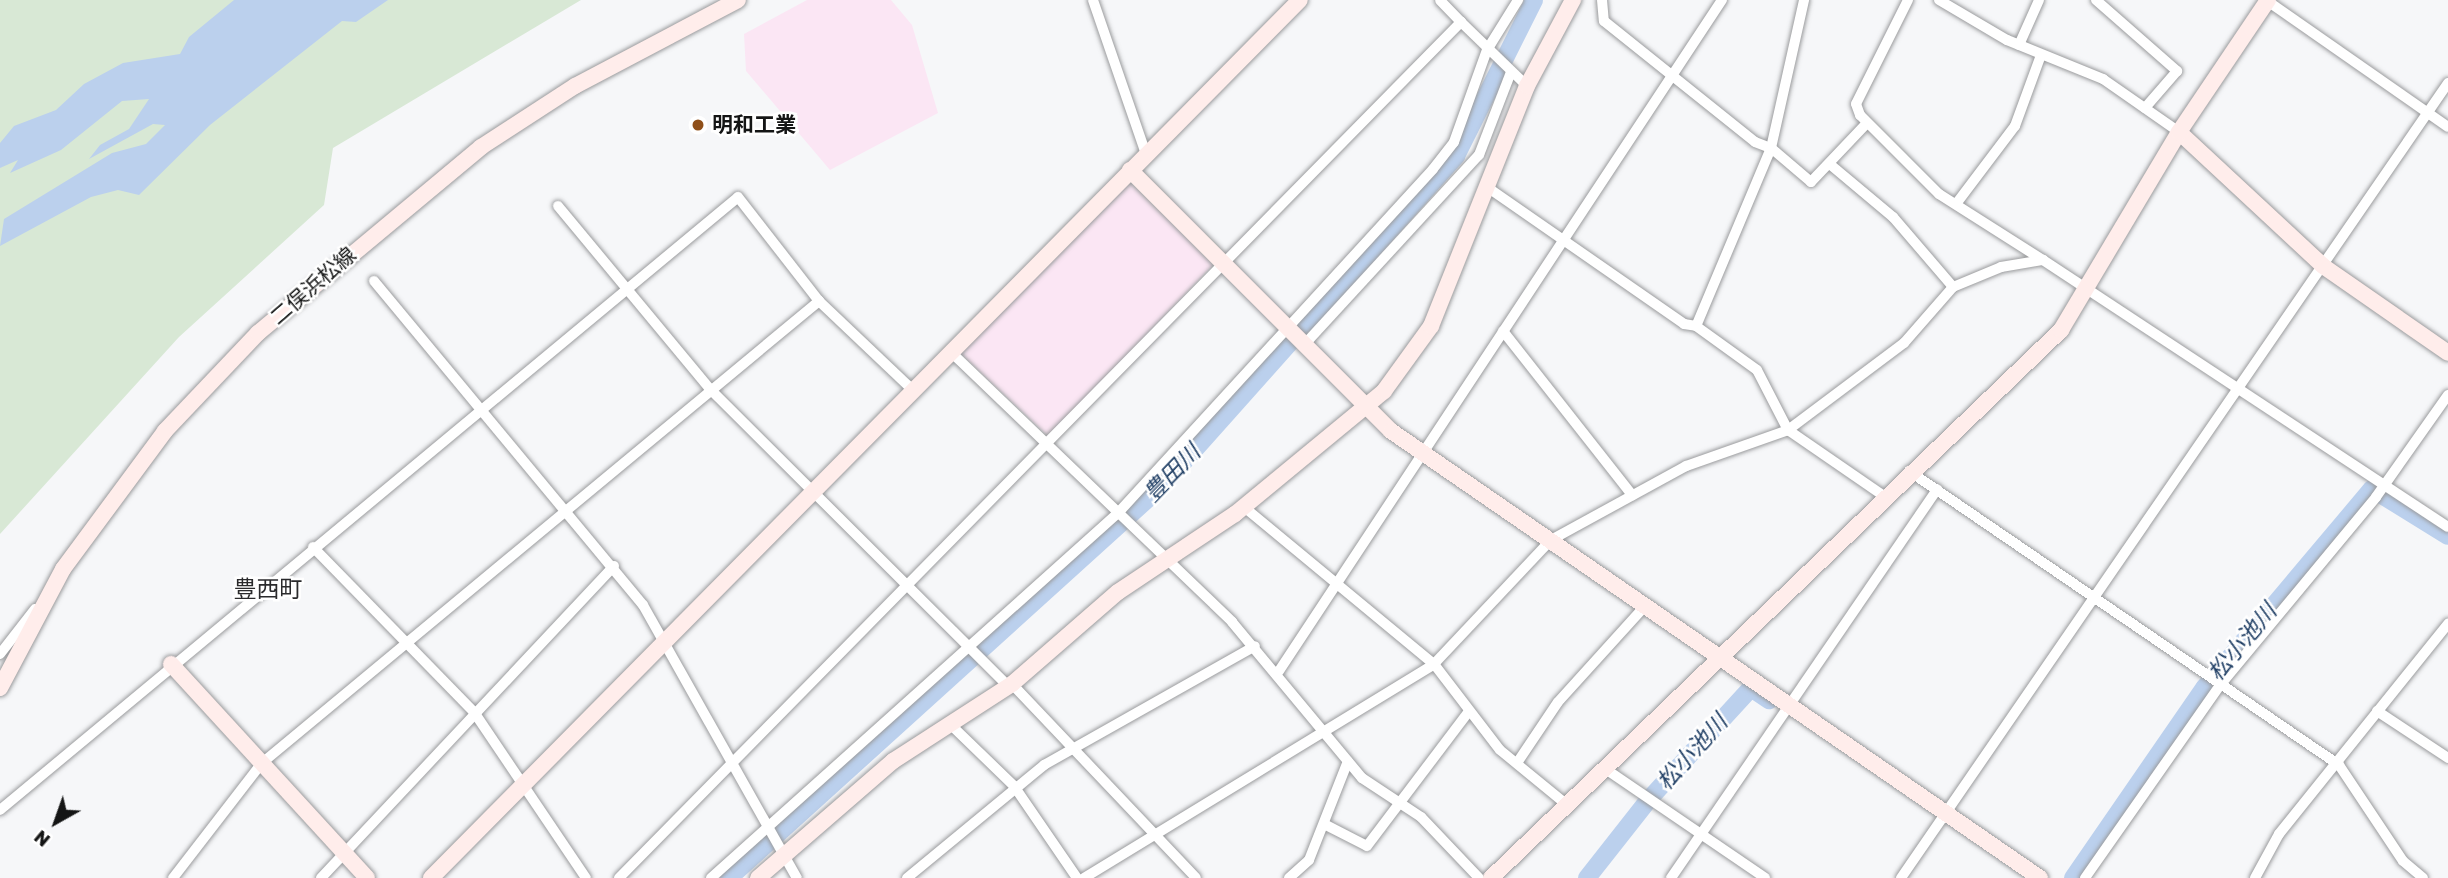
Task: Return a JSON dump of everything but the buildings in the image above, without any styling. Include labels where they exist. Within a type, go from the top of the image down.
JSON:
[{"type":"street","name":"二俣浜松線","points":[[0,688],[63,569],[165,431],[258,333],[349,254],[481,147],[552,101],[738,0]]},
{"type":"street","points":[[1093,0],[1146,154]]},
{"type":"street","points":[[431,878],[953,354],[1130,170],[1300,0]]},
{"type":"street","points":[[1440,0],[1489,52],[1527,86]]},
{"type":"street","points":[[711,878],[1118,514],[1454,142],[1489,52],[1518,0]]},
{"type":"street","points":[[758,878],[779,852],[893,761],[1010,685],[1164,559],[1244,507],[1368,408],[1425,337],[1527,86],[1573,0]]},
{"type":"street","points":[[1602,0],[1604,21],[1671,75],[1771,148],[1811,182],[1832,166],[1866,124]]},
{"type":"street","points":[[1279,671],[1722,0]]},
{"type":"street","points":[[1696,326],[1771,148],[1804,0]]},
{"type":"street","points":[[1908,0],[1892,43],[1856,104],[1866,124],[1956,204],[2238,387],[2382,490],[2448,527]]},
{"type":"street","points":[[1939,0],[2019,45],[2085,70],[2145,108],[2179,132],[2323,266],[2448,353]]},
{"type":"street","points":[[2019,45],[2039,0]]},
{"type":"street","points":[[2096,0],[2177,71],[2145,108]]},
{"type":"street","points":[[1491,878],[1909,471],[2061,330],[2179,132],[2267,0],[2448,127]]},
{"type":"street","points":[[619,878],[1461,22]]},
{"type":"street","points":[[1956,204],[2015,126],[2041,55]]},
{"type":"street","points":[[1303,342],[1479,155],[1509,70]]},
{"type":"street","points":[[1901,878],[2448,83]]},
{"type":"street","points":[[1832,166],[1893,217],[1953,287]]},
{"type":"street","points":[[1130,170],[1368,408],[1424,454],[2040,878]]},
{"type":"street","points":[[1487,187],[1565,237],[1684,324],[1696,326],[1757,370],[1788,430],[1884,496]]},
{"type":"street","points":[[0,810],[171,664],[738,197],[819,301],[915,392]]},
{"type":"street","points":[[558,206],[713,392],[1074,748],[1196,878]]},
{"type":"street","points":[[1084,878],[1152,833],[1325,732],[1434,664],[1551,540],[1721,450],[1788,430],[1904,342],[1953,287],[1970,275],[2043,260]]},
{"type":"street","points":[[374,281],[614,566],[663,646],[779,852],[797,878]]},
{"type":"street","points":[[173,878],[262,763],[713,392],[819,301]]},
{"type":"street","points":[[1503,331],[1632,495]]},
{"type":"street","points":[[953,354],[1049,443],[1135,531],[1255,646],[1279,671],[1348,761],[1398,800],[1479,878]]},
{"type":"street","points":[[2085,878],[2220,683],[2382,490],[2448,395]]},
{"type":"street","points":[[1909,471],[2339,765],[2403,861],[2423,878]]},
{"type":"street","points":[[1671,878],[1937,489]]},
{"type":"street","points":[[1244,507],[1336,588],[1434,664],[1469,711],[1517,763],[1566,804]]},
{"type":"street","points":[[313,547],[474,712],[586,878]]},
{"type":"street","points":[[321,878],[474,712],[614,566]]},
{"type":"street","points":[[0,654],[63,569]]},
{"type":"street","points":[[1517,763],[1558,702],[1645,607]]},
{"type":"street","points":[[2255,878],[2279,834],[2339,765],[2377,710],[2448,624]]},
{"type":"street","points":[[907,878],[1014,786],[1074,748],[1255,646]]},
{"type":"street","points":[[171,664],[367,878]]},
{"type":"street","points":[[2377,710],[2448,758]]},
{"type":"street","points":[[1324,824],[1367,846],[1398,800],[1469,711]]},
{"type":"street","points":[[950,724],[1014,786],[1077,878]]},
{"type":"street","points":[[1289,878],[1309,860],[1348,761]]},
{"type":"street","points":[[1604,768],[1765,878]]},
{"type":"shaded area","points":[[807,0],[891,0],[912,25],[938,113],[830,170],[746,71],[744,34]]},
{"type":"shaded area","points":[[1129,181],[1213,265],[1048,436],[960,353]]},
{"type":"green space","points":[[0,0],[581,0],[333,148],[324,205],[179,337],[0,534]]},
{"type":"water","points":[[234,0],[388,0],[356,22],[342,21],[210,125],[139,195],[118,190],[91,197],[0,246],[4,219],[112,153],[146,144],[165,125],[153,124],[89,159],[100,145],[129,129],[149,99],[122,101],[61,150],[10,173],[18,160],[0,168],[0,143],[14,126],[56,110],[84,84],[123,63],[180,54],[189,37]]},
{"type":"waterway","name":"豊田川","points":[[729,878],[1163,485],[1456,156],[1534,0]]},
{"type":"waterway","name":"松小池川","points":[[2073,878],[2205,687],[2372,489],[2448,536]]},
{"type":"waterway","name":"松小池川","points":[[1652,796],[1751,688],[1769,700]]},
{"type":"waterway","name":"松小池川","points":[[1587,878],[1646,803]]},
{"type":"place","name":"明和工業","points":[[698,125]]},
{"type":"district","name":"豊西町","points":[[268,589]]}]
